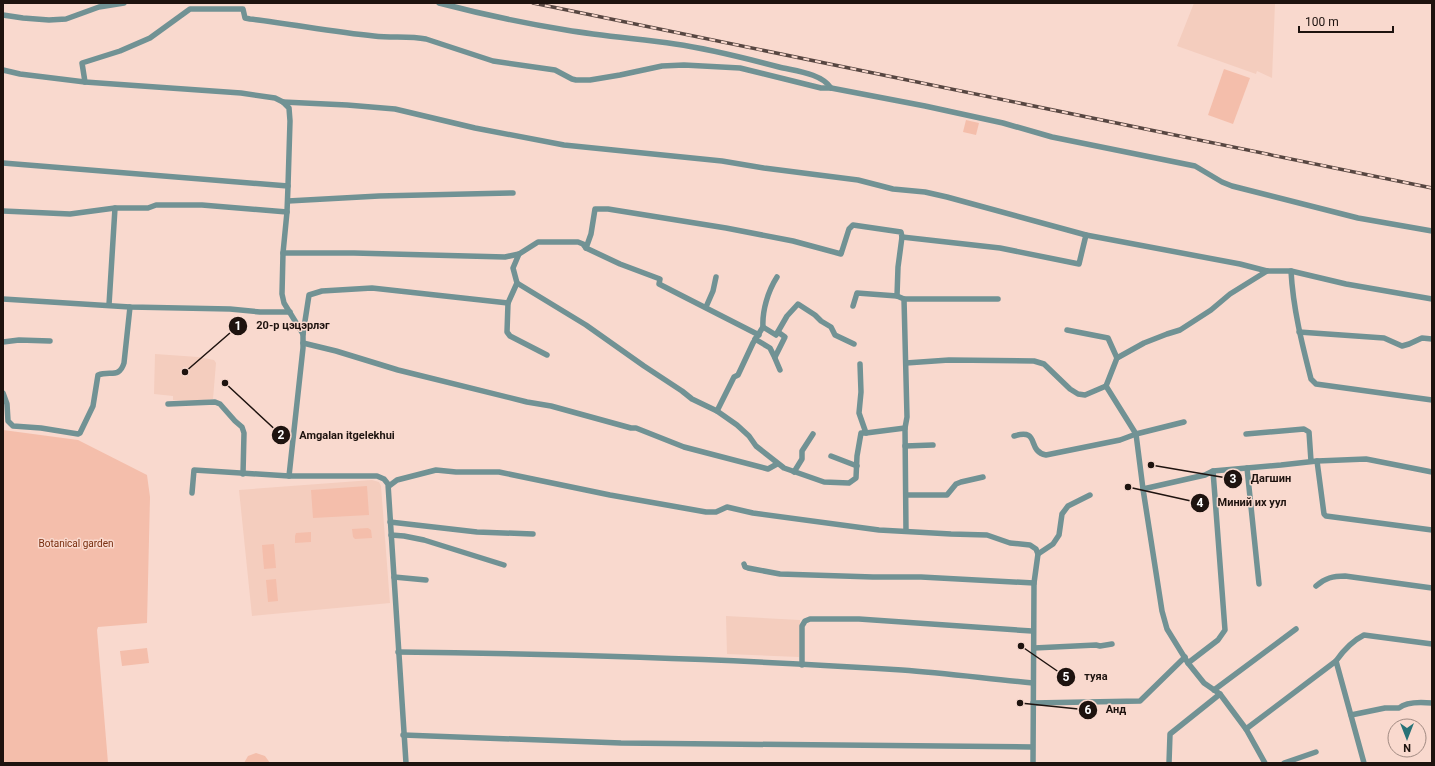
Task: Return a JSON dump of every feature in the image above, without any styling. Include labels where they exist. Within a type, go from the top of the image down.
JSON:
[{"type":"street","points":[[3,15],[49,20],[66,19],[99,7],[124,3]]},
{"type":"street","points":[[439,3],[476,13],[567,30],[676,44],[743,58],[822,79],[828,83],[831,88]]},
{"type":"street","points":[[85,82],[82,64],[150,38],[190,6],[244,9],[245,18],[250,19],[375,36],[417,37],[438,42],[493,61],[555,70],[576,80],[590,80],[662,66],[684,65],[732,67],[821,88],[831,88],[925,106],[1003,123],[1052,137],[1195,166],[1222,182],[1232,186],[1358,218],[1432,231]]},
{"type":"street","points":[[3,70],[20,74],[85,82],[241,93],[275,98],[290,108],[288,201],[283,252],[282,294],[284,303],[303,334]]},
{"type":"street","points":[[283,102],[347,104],[395,109],[475,128],[564,145],[712,159],[764,168],[858,180],[893,189],[940,195],[1086,235],[1240,264],[1267,271],[1291,271],[1346,284],[1432,299]]},
{"type":"street","points":[[3,163],[288,186]]},
{"type":"street","points":[[288,201],[379,196],[513,193]]},
{"type":"street","points":[[3,211],[70,214],[115,208],[148,208],[156,205],[202,205],[287,212]]},
{"type":"street","points":[[109,306],[115,208]]},
{"type":"street","points":[[586,248],[591,234],[595,209],[733,230],[793,241],[841,254],[848,229],[852,225],[901,232],[902,237],[898,267],[898,296]]},
{"type":"street","points":[[902,237],[1000,248],[1079,264],[1086,235]]},
{"type":"street","points":[[283,252],[505,257],[519,254],[538,242],[578,242],[586,248],[620,264],[660,279],[659,284],[706,307],[745,329],[770,348],[775,356],[780,370]]},
{"type":"street","points":[[519,254],[513,268],[517,283],[508,303],[507,332],[510,336],[547,355]]},
{"type":"street","points":[[906,363],[949,360],[1034,360],[1044,364],[1070,389],[1078,394],[1086,395],[1106,386],[1117,358],[1166,334],[1180,330],[1211,310],[1230,294],[1267,271]]},
{"type":"street","points":[[1291,271],[1292,298],[1299,332],[1311,379],[1316,384],[1432,400]]},
{"type":"street","points":[[706,307],[713,291],[716,277]]},
{"type":"street","points":[[717,411],[763,327],[764,310],[771,285],[777,277]]},
{"type":"street","points":[[517,283],[586,325],[692,398],[717,411],[737,425],[749,436],[756,446],[774,459],[777,464],[794,472],[824,482],[849,483],[856,478],[856,466],[861,433],[905,428]]},
{"type":"street","points":[[289,476],[303,334],[309,296],[322,291],[372,288],[508,303]]},
{"type":"street","points":[[853,306],[858,293],[898,296],[904,299],[998,300]]},
{"type":"street","points":[[3,299],[130,307],[290,312]]},
{"type":"street","points":[[904,299],[907,417],[905,428],[906,531]]},
{"type":"street","points":[[763,327],[776,335],[787,316],[798,304],[831,327],[835,335],[854,344]]},
{"type":"street","points":[[3,393],[7,404],[8,421],[13,426],[42,428],[78,434],[80,433],[93,406],[98,375],[102,373],[117,373],[122,370],[130,307]]},
{"type":"street","points":[[1067,330],[1108,338],[1117,358]]},
{"type":"street","points":[[775,356],[785,337],[778,332]]},
{"type":"street","points":[[1299,332],[1384,338],[1402,346],[1422,338],[1432,338]]},
{"type":"street","points":[[3,342],[19,340],[50,340]]},
{"type":"street","points":[[303,343],[336,351],[398,370],[526,402],[551,406],[630,428],[636,428],[684,447],[768,469],[777,464]]},
{"type":"street","points":[[860,364],[861,392],[859,413],[866,433]]},
{"type":"street","points":[[1106,386],[1136,434],[1162,611],[1167,629],[1188,663],[1204,683],[1220,694],[1246,729],[1265,763]]},
{"type":"street","points":[[168,404],[215,402],[220,404],[242,427],[244,433],[244,474]]},
{"type":"street","points":[[1014,436],[1027,433],[1030,435],[1037,451],[1041,454],[1046,454],[1120,440],[1136,434],[1184,422]]},
{"type":"street","points":[[1246,434],[1304,429],[1310,432],[1324,514],[1326,516],[1432,530]]},
{"type":"street","points":[[794,472],[802,459],[802,451],[813,434]]},
{"type":"street","points":[[905,446],[933,445]]},
{"type":"street","points":[[831,456],[856,466]]},
{"type":"street","points":[[1143,489],[1205,475],[1213,471],[1314,461],[1366,459],[1432,472]]},
{"type":"street","points":[[1247,468],[1259,584]]},
{"type":"street","points":[[192,493],[194,470],[289,476],[377,476],[385,480],[389,486],[403,735],[406,763]]},
{"type":"street","points":[[389,486],[397,480],[436,470],[456,472],[499,472],[687,509],[716,512],[727,507],[753,513],[852,527],[987,535],[1010,543],[1030,545],[1036,548],[1038,554],[1034,583],[1032,631],[1034,648],[1032,763]]},
{"type":"street","points":[[1188,663],[1218,640],[1225,630],[1213,471]]},
{"type":"street","points":[[906,496],[947,495],[956,484],[983,477]]},
{"type":"street","points":[[1038,554],[1053,544],[1056,540],[1059,535],[1062,514],[1068,506],[1090,495]]},
{"type":"street","points":[[390,522],[477,532],[533,534]]},
{"type":"street","points":[[391,535],[424,540],[504,565]]},
{"type":"street","points":[[744,564],[745,567],[748,568],[780,574],[921,577],[1034,583]]},
{"type":"street","points":[[1316,586],[1323,580],[1333,576],[1345,576],[1432,588]]},
{"type":"street","points":[[394,577],[426,580]]},
{"type":"street","points":[[802,665],[802,626],[805,621],[810,619],[859,619],[1032,631]]},
{"type":"street","points":[[1214,690],[1296,629]]},
{"type":"street","points":[[1246,729],[1336,661],[1345,649],[1359,637],[1364,635],[1432,644]]},
{"type":"street","points":[[1034,648],[1100,646],[1112,644]]},
{"type":"street","points":[[398,652],[595,656],[802,665],[904,670],[1033,683]]},
{"type":"street","points":[[1033,704],[1140,701],[1185,657]]},
{"type":"street","points":[[1336,661],[1364,763]]},
{"type":"street","points":[[1169,763],[1170,734],[1220,694]]},
{"type":"street","points":[[1351,715],[1385,708],[1399,708],[1403,705],[1412,703],[1432,703]]},
{"type":"street","points":[[403,735],[621,743],[1032,747]]},
{"type":"street","points":[[1284,763],[1316,752]]},
{"type":"shaded area","points":[[1194,3],[1275,3],[1272,78],[1257,71],[1256,74],[1177,46]]},
{"type":"shaded area","points":[[155,354],[198,357],[214,360],[216,363],[213,399],[196,401],[173,400],[173,396],[154,394]]},
{"type":"shaded area","points":[[372,480],[379,482],[381,486],[390,603],[252,616],[239,490]]},
{"type":"shaded area","points":[[726,616],[800,620],[799,657],[727,654]]},
{"type":"green space","points":[[1224,69],[1250,78],[1233,124],[1208,115]]},
{"type":"green space","points":[[966,120],[979,123],[976,135],[963,132]]},
{"type":"green space","name":"Botanical garden","points":[[3,430],[78,440],[147,475],[150,497],[147,623],[98,627],[97,630],[108,763],[3,763]]},
{"type":"green space","points":[[367,486],[369,515],[313,518],[311,490]]},
{"type":"green space","points":[[368,528],[371,530],[372,538],[355,539],[353,537],[352,529]]},
{"type":"green space","points":[[311,532],[311,542],[295,543],[296,533]]},
{"type":"green space","points":[[274,544],[276,568],[264,569],[262,545]]},
{"type":"green space","points":[[276,579],[278,601],[268,602],[266,580]]},
{"type":"green space","points":[[147,648],[149,663],[122,666],[120,651]]},
{"type":"green space","points":[[256,753],[265,756],[270,763],[244,763],[248,756]]},
{"type":"railway","points":[[533,3],[1432,188]]},
{"type":"place","name":"20-р цэцэрлэг","points":[[185,372]]},
{"type":"place","name":"Amgalan itgelekhui","points":[[225,383]]},
{"type":"place","name":"Дагшин","points":[[1151,465]]},
{"type":"place","name":"Миний их уул","points":[[1128,487]]},
{"type":"place","name":"туяа","points":[[1021,646]]},
{"type":"place","name":"Анд","points":[[1020,703]]}]
